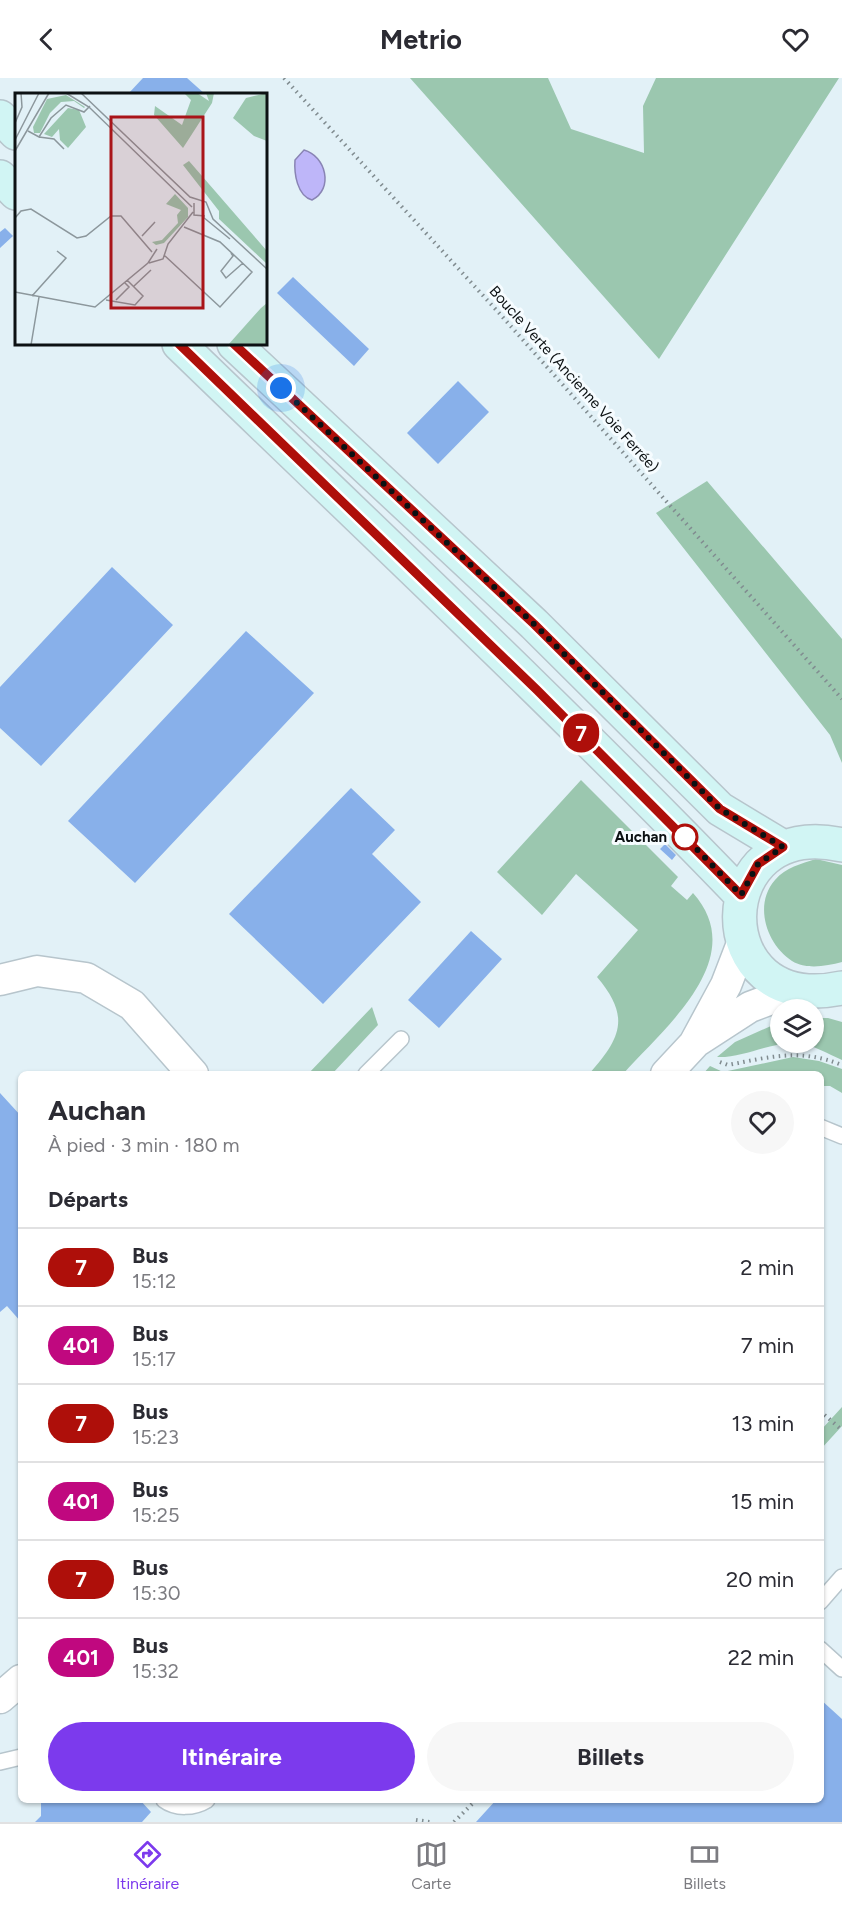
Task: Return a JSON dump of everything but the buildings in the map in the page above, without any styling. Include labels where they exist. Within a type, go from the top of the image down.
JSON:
[{"type":"main road","points":[[0,117],[15,132]]},
{"type":"main road","points":[[0,177],[15,192]]},
{"type":"main road","points":[[180,345],[652,802],[741,895]]},
{"type":"main road","points":[[235,345],[534,624],[712,801],[783,847]]},
{"type":"main road","points":[[842,845],[819,839],[783,847],[758,864],[741,895],[739,911],[743,941],[758,969],[777,983],[795,990],[821,992],[842,987]]},
{"type":"street","points":[[694,1044],[726,985],[743,941]]},
{"type":"street","points":[[0,980],[38,971],[86,978],[132,1005],[190,1071]]},
{"type":"street","points":[[669,1071],[694,1044],[750,1007],[795,990]]},
{"type":"street","points":[[0,1698],[18,1683]]},
{"type":"lane","points":[[369,1071],[400,1039]]},
{"type":"lane","points":[[824,1597],[842,1577]]},
{"type":"lane","points":[[824,1653],[842,1669]]},
{"type":"lane","points":[[0,1762],[18,1758]]},
{"type":"lane","points":[[171,1803],[182,1807],[203,1803]]},
{"type":"path","name":"Boucle Verte (Ancienne Voie Ferrée)","points":[[284,78],[499,313],[842,699]]},
{"type":"path","points":[[718,1061],[728,1065],[796,1053],[821,1056],[842,1065]]},
{"type":"path","points":[[824,1414],[842,1430]]},
{"type":"path","points":[[454,1822],[473,1803]]},
{"type":"path","points":[[416,1820],[430,1822]]},
{"type":"green space","points":[[410,78],[548,78],[571,129],[644,153],[643,106],[656,78],[839,78],[659,359]]},
{"type":"green space","points":[[707,481],[842,639],[842,763],[830,735],[656,513]]},
{"type":"green space","points":[[581,780],[678,877],[671,886],[687,900],[693,893],[708,918],[712,942],[707,966],[696,990],[679,1013],[626,1071],[592,1071],[609,1049],[618,1027],[615,1004],[597,977],[638,930],[576,874],[542,915],[497,872]]},
{"type":"green space","points":[[816,859],[842,865],[842,962],[823,966],[804,966],[783,954],[770,935],[764,912],[765,901],[768,890],[779,876],[799,864]]},
{"type":"green space","points":[[372,1007],[378,1025],[335,1071],[311,1071]]},
{"type":"green space","points":[[824,1018],[842,1022],[842,1060],[824,1052]]},
{"type":"green space","points":[[770,1026],[770,1047],[727,1057],[717,1057],[735,1042]]},
{"type":"green space","points":[[793,1057],[819,1061],[842,1069],[842,1093],[830,1086],[824,1086],[824,1071],[728,1071]]},
{"type":"green space","points":[[710,1066],[721,1071],[706,1071]]},
{"type":"green space","points":[[842,1407],[842,1426],[824,1446],[824,1427]]},
{"type":"shaded area","points":[[304,150],[312,153],[318,159],[324,173],[323,188],[312,200],[307,198],[300,189],[295,171],[295,160]]},
{"type":"bus line","name":"7","points":[[180,345],[652,802],[741,895],[758,864],[783,847],[720,809],[680,772],[534,624],[235,345]]},
{"type":"place","name":"Auchan","points":[[685,837]]},
{"type":"route","points":[[281,388],[534,624],[680,772],[720,809],[783,847],[758,864],[741,895],[682,834],[685,837]]}]
